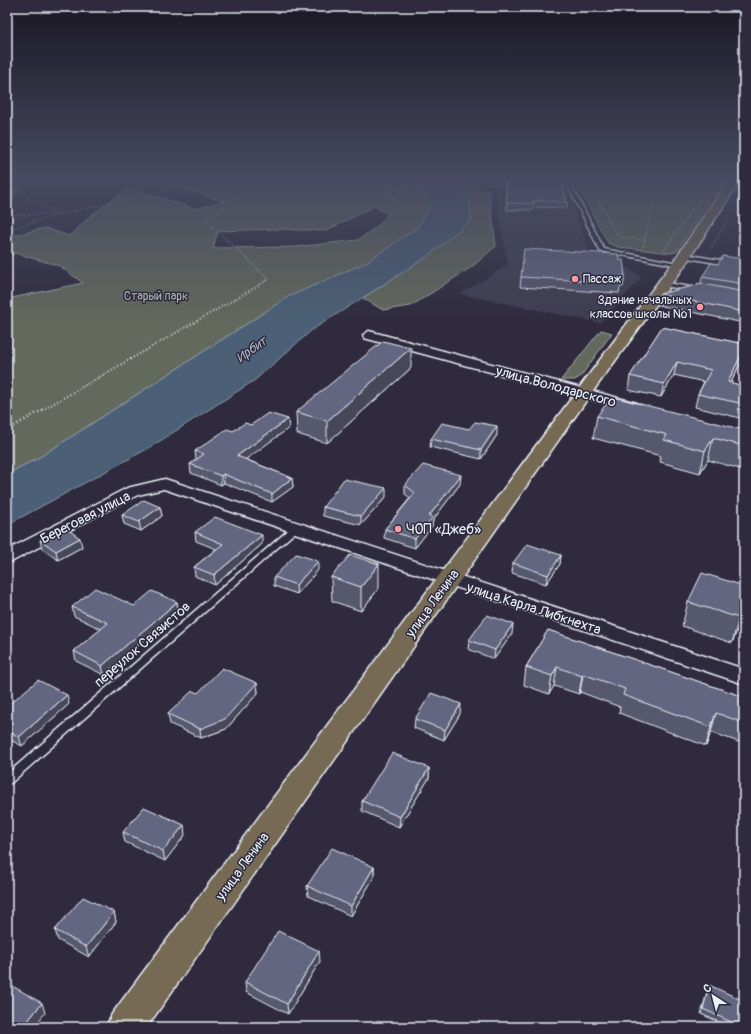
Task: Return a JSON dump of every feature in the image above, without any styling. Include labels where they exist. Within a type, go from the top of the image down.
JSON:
[{"type":"main road","name":"улица Ленина","points":[[125,1027],[582,394],[678,265],[704,226]]},
{"type":"street","points":[[678,265],[709,293]]},
{"type":"street","name":"улица Володарского","points":[[369,335],[582,394],[644,409]]},
{"type":"street","name":"улица Карла Либкнехта","points":[[165,484],[449,580],[744,677]]},
{"type":"street","name":"Береговая улица","points":[[7,557],[122,496],[133,491],[165,484]]},
{"type":"lane","points":[[590,226],[602,250],[678,265],[744,266]]},
{"type":"lane","name":"переулок Связистов","points":[[7,780],[296,528]]},
{"type":"path","points":[[7,230],[19,226]]},
{"type":"path","points":[[7,430],[269,279],[212,226]]},
{"type":"path","points":[[612,226],[615,232],[622,238],[645,240]]},
{"type":"path","points":[[641,258],[648,226]]},
{"type":"path","points":[[678,265],[694,226]]},
{"type":"path","points":[[678,265],[719,226]]},
{"type":"shaded area","points":[[501,226],[580,226],[591,257],[613,259],[642,277],[600,323],[460,294],[508,265]]},
{"type":"green space","name":"Старый парк","points":[[80,226],[335,226],[326,231],[278,229],[218,231],[213,248],[296,247],[358,240],[377,226],[418,226],[365,263],[288,297],[40,457],[7,474],[7,299],[83,283],[60,266],[15,253],[7,258],[7,237],[45,228],[69,236]]},
{"type":"green space","points":[[464,226],[493,226],[496,246],[473,266],[411,306],[383,310],[363,298],[428,256]]},
{"type":"green space","points":[[599,226],[693,226],[676,252],[671,253],[618,247],[608,243]]},
{"type":"green space","points":[[601,330],[612,333],[581,376],[575,380],[561,380]]},
{"type":"water","name":"Ирбит","points":[[464,226],[428,256],[312,330],[255,380],[149,448],[7,525],[7,474],[40,457],[288,297],[365,263],[418,227]]},
{"type":"building","name":"Пассаж","points":[[524,249],[618,254],[619,260],[623,260],[625,276],[620,276],[621,283],[521,277]]},
{"type":"building","points":[[723,256],[744,259],[744,284],[702,277],[711,263],[718,264]]},
{"type":"building","points":[[698,283],[744,292],[744,312],[660,294],[697,285]]},
{"type":"building","points":[[662,327],[744,344],[744,349],[728,382],[744,386],[744,404],[698,394],[711,370],[677,362],[664,384],[630,376]]},
{"type":"building","points":[[383,341],[411,348],[327,421],[296,412]]},
{"type":"building","points":[[617,398],[744,430],[744,446],[713,438],[705,451],[664,440],[667,435],[597,416],[610,399]]},
{"type":"building","points":[[268,413],[288,419],[237,456],[292,478],[272,494],[223,474],[221,476],[190,464],[204,454],[195,451],[227,429],[233,431],[245,423],[251,425]]},
{"type":"building","points":[[475,422],[497,426],[481,450],[431,439],[442,423],[469,429]]},
{"type":"building","points":[[423,465],[461,475],[429,516],[433,517],[415,539],[385,529],[415,493],[405,485]]},
{"type":"building","points":[[344,479],[386,488],[361,516],[323,507]]},
{"type":"building","points":[[144,500],[160,507],[139,522],[122,515]]},
{"type":"building","points":[[215,517],[262,535],[214,575],[194,567],[223,544],[195,532]]},
{"type":"building","points":[[64,527],[80,538],[56,551],[40,540]]},
{"type":"building","points":[[527,544],[561,555],[548,575],[513,563]]},
{"type":"building","points":[[296,554],[318,561],[296,585],[274,577]]},
{"type":"building","points":[[350,555],[379,564],[361,587],[331,577]]},
{"type":"building","points":[[702,573],[744,586],[744,605],[739,618],[688,602]]},
{"type":"building","points":[[95,588],[134,606],[152,591],[177,602],[102,666],[74,651],[108,623],[72,607]]},
{"type":"building","points":[[487,615],[513,624],[495,650],[469,640]]},
{"type":"building","points":[[548,630],[744,697],[744,723],[716,713],[711,727],[623,695],[625,689],[583,674],[582,676],[557,667],[552,676],[526,667]]},
{"type":"building","points":[[222,668],[257,683],[225,719],[200,729],[168,714],[192,691],[198,693]]},
{"type":"building","points":[[38,680],[67,695],[19,737],[7,730],[7,706]]},
{"type":"building","points":[[431,693],[461,704],[445,730],[415,719]]},
{"type":"building","points":[[392,753],[429,768],[400,817],[362,801]]},
{"type":"building","points":[[144,807],[184,825],[163,851],[123,832]]},
{"type":"building","points":[[332,848],[374,867],[351,906],[307,886]]},
{"type":"building","points":[[83,897],[114,912],[86,947],[55,930]]},
{"type":"building","points":[[278,931],[319,951],[287,1004],[245,982]]},
{"type":"building","points":[[7,983],[42,1003],[23,1027],[7,1027]]},
{"type":"building","points":[[709,985],[744,1001],[744,1027],[703,1009]]},
{"type":"place","name":"Пассаж","points":[[575,279]]},
{"type":"place","name":"Здание начальных классов школы №1","points":[[700,307]]},
{"type":"place","name":"ЧОП «Джеб»","points":[[398,529]]}]
